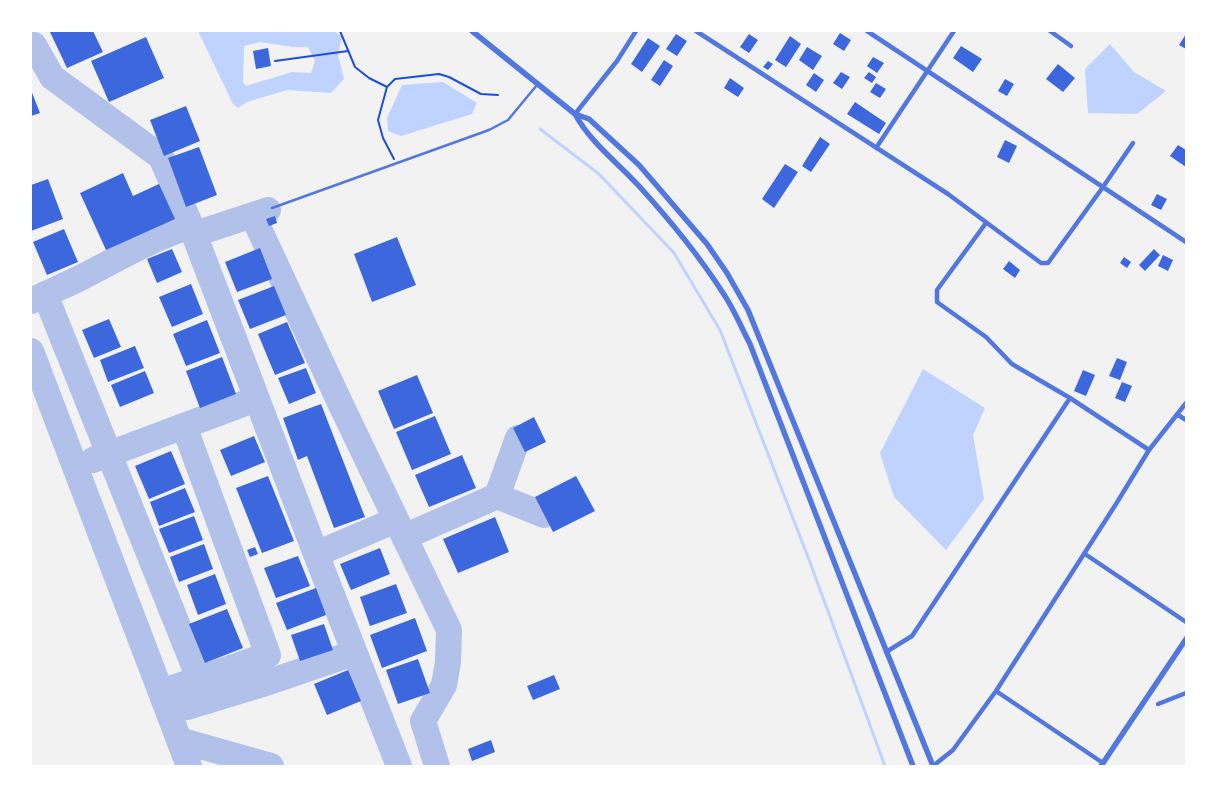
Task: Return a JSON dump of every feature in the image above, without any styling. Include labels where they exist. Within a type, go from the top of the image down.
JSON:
[{"type":"street","points":[[472,31],[575,114],[589,119],[639,165],[708,244],[727,273],[748,310],[933,766],[954,750],[996,691],[1085,554],[1149,450],[1186,404]]},
{"type":"street","points":[[575,114],[617,61],[636,31]]},
{"type":"street","points":[[696,31],[948,194],[1041,263],[1048,264],[1133,143]]},
{"type":"street","points":[[866,31],[1186,242]]},
{"type":"street","points":[[876,148],[954,31]]},
{"type":"street","points":[[1050,31],[1071,46]]},
{"type":"street","points":[[575,114],[582,128],[620,166],[689,244],[724,294],[739,321],[913,766]]},
{"type":"street","points":[[986,223],[937,290],[938,302],[986,338],[1012,364],[1070,398],[1149,450]]},
{"type":"street","points":[[886,652],[912,636],[1070,398]]},
{"type":"street","points":[[1178,415],[1186,420]]},
{"type":"street","points":[[1085,554],[1186,622]]},
{"type":"street","points":[[996,691],[1102,764],[1186,639]]},
{"type":"street","points":[[1158,704],[1186,693]]},
{"type":"lane","points":[[272,208],[489,130],[508,120],[537,85]]},
{"type":"path","points":[[340,31],[355,68],[387,87]]},
{"type":"path","points":[[275,61],[348,51]]},
{"type":"path","points":[[397,164],[383,138],[378,120],[387,87],[395,80],[439,74],[481,94],[498,95]]},
{"type":"water","points":[[198,31],[334,31],[342,37],[338,55],[344,79],[331,93],[287,90],[247,102],[238,108],[233,104]],"holes":[[[260,42],[293,47],[308,47],[315,61],[311,73],[292,72],[246,86],[243,82],[244,46]]]},
{"type":"water","points":[[1110,44],[1134,72],[1166,91],[1137,114],[1088,113],[1085,69]]},
{"type":"water","points":[[443,82],[477,103],[472,114],[401,136],[388,131],[387,118],[402,85]]},
{"type":"water","points":[[923,369],[985,408],[973,435],[984,499],[946,550],[894,497],[880,453]]},
{"type":"building","points":[[93,31],[103,52],[67,68],[50,32]]},
{"type":"building","points":[[840,33],[851,40],[844,51],[833,44]]},
{"type":"building","points":[[676,34],[687,41],[677,56],[666,49]]},
{"type":"building","points":[[749,34],[758,40],[749,53],[740,47]]},
{"type":"building","points":[[1186,34],[1186,49],[1179,45]]},
{"type":"building","points":[[790,36],[801,44],[786,67],[775,60]]},
{"type":"building","points":[[146,37],[164,78],[109,102],[91,61]]},
{"type":"building","points":[[648,38],[660,46],[642,72],[631,64]]},
{"type":"building","points":[[961,46],[982,59],[973,72],[953,58]]},
{"type":"building","points":[[807,47],[822,56],[813,70],[799,60]]},
{"type":"building","points":[[268,48],[271,66],[256,69],[253,51]]},
{"type":"building","points":[[873,57],[884,63],[877,73],[867,66]]},
{"type":"building","points":[[664,60],[673,66],[660,86],[651,80]]},
{"type":"building","points":[[768,61],[773,64],[768,70],[763,67]]},
{"type":"building","points":[[1058,64],[1075,78],[1063,92],[1046,79]]},
{"type":"building","points":[[841,72],[850,77],[842,89],[833,83]]},
{"type":"building","points":[[869,72],[876,77],[872,83],[864,78]]},
{"type":"building","points":[[814,73],[824,80],[816,92],[806,85]]},
{"type":"building","points":[[730,78],[744,88],[738,97],[724,88]]},
{"type":"building","points":[[1005,79],[1014,84],[1007,96],[998,91]]},
{"type":"building","points":[[876,83],[886,89],[880,98],[870,92]]},
{"type":"building","points":[[31,90],[40,113],[31,116]]},
{"type":"building","points":[[855,102],[886,123],[879,134],[847,114]]},
{"type":"building","points":[[186,106],[200,141],[164,156],[150,120]]},
{"type":"building","points":[[820,137],[830,144],[811,172],[802,166]]},
{"type":"building","points":[[1005,140],[1017,146],[1009,163],[997,157]]},
{"type":"building","points":[[1178,145],[1186,150],[1186,167],[1170,156]]},
{"type":"building","points":[[199,147],[217,195],[186,207],[168,158]]},
{"type":"building","points":[[785,164],[798,172],[774,208],[762,199]]},
{"type":"building","points":[[123,173],[133,196],[159,184],[175,219],[106,250],[80,193]]},
{"type":"building","points":[[48,179],[63,219],[31,231],[31,185]]},
{"type":"building","points":[[1157,194],[1167,199],[1161,210],[1151,205]]},
{"type":"building","points":[[275,216],[277,223],[269,226],[266,219]]},
{"type":"building","points":[[64,229],[78,262],[47,275],[33,242]]},
{"type":"building","points":[[397,237],[416,285],[372,302],[354,254]]},
{"type":"building","points":[[260,248],[272,279],[237,292],[225,262]]},
{"type":"building","points":[[172,249],[182,272],[157,283],[147,259]]},
{"type":"building","points":[[1154,249],[1160,255],[1145,271],[1139,265]]},
{"type":"building","points":[[1163,255],[1173,260],[1168,271],[1158,266]]},
{"type":"building","points":[[1124,257],[1131,262],[1127,268],[1120,263]]},
{"type":"building","points":[[1009,261],[1020,270],[1015,278],[1003,269]]},
{"type":"building","points":[[191,284],[203,314],[172,327],[159,297]]},
{"type":"building","points":[[274,286],[286,315],[250,329],[238,300]]},
{"type":"building","points":[[109,319],[121,347],[94,358],[82,330]]},
{"type":"building","points":[[207,320],[220,353],[186,366],[173,334]]},
{"type":"building","points":[[287,322],[305,363],[275,375],[258,334]]},
{"type":"building","points":[[135,346],[144,368],[108,382],[100,360]]},
{"type":"building","points":[[222,357],[236,394],[200,408],[186,371]]},
{"type":"building","points":[[1117,358],[1127,362],[1120,380],[1109,376]]},
{"type":"building","points":[[306,368],[316,393],[289,404],[278,378]]},
{"type":"building","points":[[1083,370],[1095,375],[1086,396],[1074,391]]},
{"type":"building","points":[[145,371],[154,393],[120,407],[111,385]]},
{"type":"building","points":[[417,375],[433,413],[394,429],[378,391]]},
{"type":"building","points":[[1122,382],[1132,386],[1125,402],[1115,398]]},
{"type":"building","points":[[321,404],[365,517],[334,528],[307,456],[298,460],[283,418]]},
{"type":"building","points":[[435,416],[451,454],[412,470],[396,432]]},
{"type":"building","points":[[534,417],[546,442],[525,452],[513,428]]},
{"type":"building","points":[[254,436],[265,462],[231,476],[220,450]]},
{"type":"building","points":[[171,451],[185,484],[149,499],[135,466]]},
{"type":"building","points":[[462,455],[476,488],[429,507],[415,475]]},
{"type":"building","points":[[268,476],[294,541],[262,553],[236,488]]},
{"type":"building","points":[[576,476],[595,511],[553,532],[535,497]]},
{"type":"building","points":[[185,488],[195,512],[159,526],[150,502]]},
{"type":"building","points":[[194,516],[203,540],[169,553],[159,529]]},
{"type":"building","points":[[495,517],[509,552],[458,573],[443,539]]},
{"type":"building","points":[[204,544],[213,569],[179,582],[170,557]]},
{"type":"building","points":[[255,547],[258,554],[250,557],[247,550]]},
{"type":"building","points":[[380,548],[390,574],[351,590],[340,564]]},
{"type":"building","points":[[298,556],[310,586],[276,598],[264,568]]},
{"type":"building","points":[[215,574],[226,604],[198,615],[187,585]]},
{"type":"building","points":[[396,584],[407,613],[370,626],[360,597]]},
{"type":"building","points":[[316,588],[326,615],[287,630],[276,603]]},
{"type":"building","points":[[227,609],[243,648],[205,663],[189,624]]},
{"type":"building","points":[[415,618],[427,651],[382,668],[370,635]]},
{"type":"building","points":[[324,624],[333,650],[300,661],[291,635]]},
{"type":"building","points":[[418,659],[430,693],[398,704],[386,670]]},
{"type":"building","points":[[348,670],[361,701],[327,715],[314,684]]},
{"type":"building","points":[[554,675],[560,689],[533,700],[527,686]]},
{"type":"building","points":[[491,740],[495,752],[472,761],[468,749]]},
{"type":"waterway","points":[[540,129],[599,174],[674,253],[720,330],[808,557],[885,766]]},
{"type":"taxiway","points":[[31,46],[34,45],[52,77],[161,157],[191,226]]},
{"type":"taxiway","points":[[195,234],[268,210]]},
{"type":"taxiway","points":[[253,216],[449,630],[448,662],[444,685],[423,721],[437,766]]},
{"type":"taxiway","points":[[31,301],[148,243],[191,226],[399,766]]},
{"type":"taxiway","points":[[45,294],[208,701]]},
{"type":"taxiway","points":[[31,351],[189,766]]},
{"type":"taxiway","points":[[93,460],[256,399]]},
{"type":"taxiway","points":[[161,692],[268,655],[184,426]]},
{"type":"taxiway","points":[[497,496],[518,438]]},
{"type":"taxiway","points":[[404,537],[497,496],[544,515]]},
{"type":"taxiway","points":[[316,554],[396,520]]},
{"type":"taxiway","points":[[167,707],[187,707],[354,653]]},
{"type":"taxiway","points":[[179,740],[271,766]]}]
